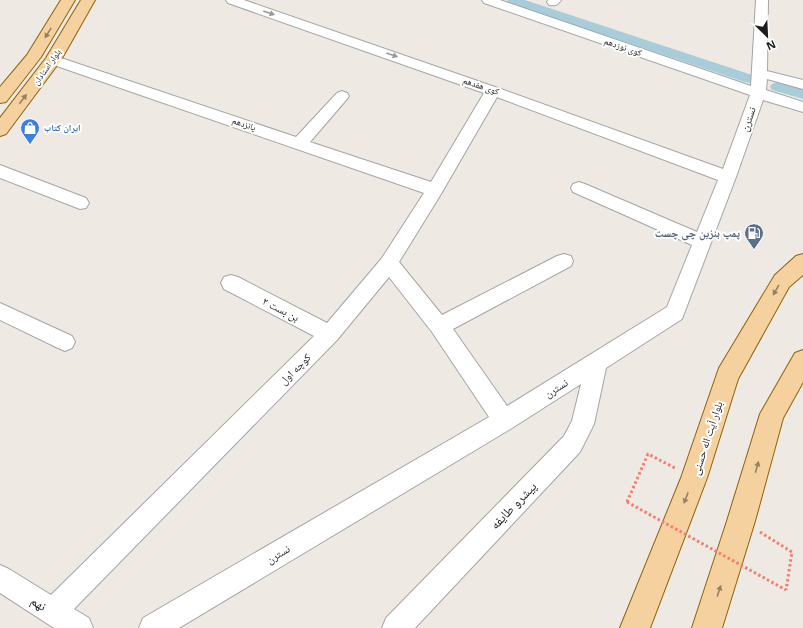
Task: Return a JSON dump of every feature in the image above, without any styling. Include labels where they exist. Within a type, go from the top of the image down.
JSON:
[{"type":"main road","name":"بلوار استادان","points":[[0,98],[33,57],[68,0]]},
{"type":"main road","name":"بلوار استادان","points":[[0,130],[53,60],[88,0]]},
{"type":"main road","name":"بلوار آیت اله حسنی","points":[[635,628],[694,478],[727,376],[782,281],[803,262]]},
{"type":"main road","points":[[707,628],[741,521],[772,414],[803,360]]},
{"type":"street","name":"کوی هفدهم","points":[[232,0],[493,91],[728,177]]},
{"type":"street","name":"کوی نوزدهم","points":[[488,0],[758,93],[803,107]]},
{"type":"street","name":"نسترن","points":[[153,628],[504,420],[675,313],[728,177],[758,93],[762,0]]},
{"type":"street","name":"پانزدهم","points":[[53,60],[435,190]]},
{"type":"street","points":[[760,73],[803,85]]},
{"type":"street","name":"کوچه اول","points":[[53,612],[330,334],[389,263],[435,190],[493,91]]},
{"type":"street","points":[[300,143],[342,96]]},
{"type":"street","points":[[0,171],[80,203]]},
{"type":"street","points":[[579,188],[702,242]]},
{"type":"street","points":[[439,326],[564,261]]},
{"type":"street","points":[[389,263],[439,326],[504,420]]},
{"type":"street","name":"بن بست ۲","points":[[231,283],[330,334]]},
{"type":"street","points":[[0,311],[65,342]]},
{"type":"street","name":"پیشرو طایفه","points":[[396,628],[572,444],[583,424],[596,363]]},
{"type":"street","name":"نهم","points":[[0,578],[79,628]]},
{"type":"path","points":[[694,478],[648,454],[627,502],[786,590],[792,552],[741,521]]},
{"type":"waterway","points":[[513,0],[750,79]]},
{"type":"waterway","points":[[777,87],[803,94]]},
{"type":"place","name":"ایران کتاب","points":[[30,145]]},
{"type":"place","name":"پمپ بنزین چى چست","points":[[754,250]]}]
